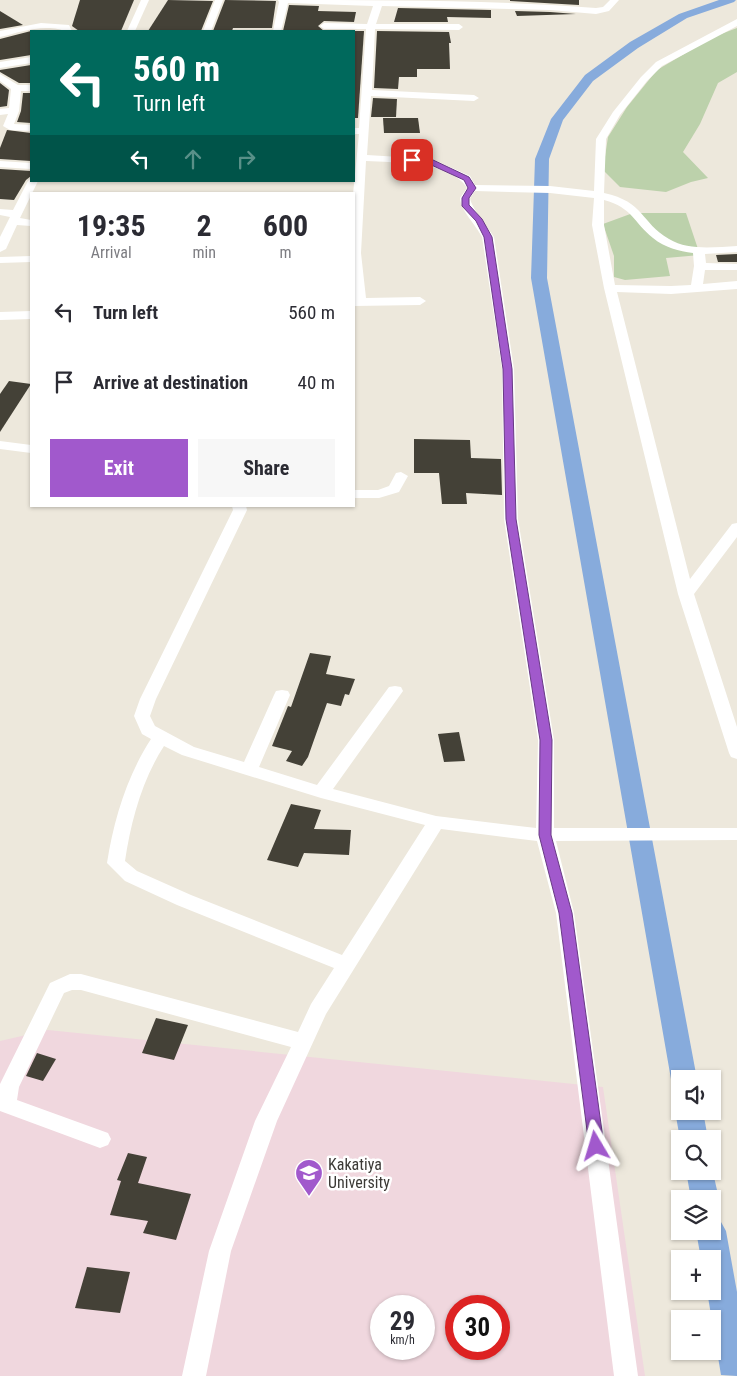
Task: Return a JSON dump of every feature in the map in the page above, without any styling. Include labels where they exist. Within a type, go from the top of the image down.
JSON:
[{"type":"street","points":[[131,30],[144,0]]},
{"type":"street","points":[[207,30],[218,0]]},
{"type":"street","points":[[277,30],[283,0],[596,11],[606,9],[615,0]]},
{"type":"street","points":[[355,218],[361,158],[359,131],[366,93],[371,26],[378,2]]},
{"type":"street","points":[[737,22],[659,64],[644,79],[616,114],[601,139],[598,225],[610,288],[686,594],[737,753]]},
{"type":"street","points":[[0,34],[38,25],[60,25],[66,27],[68,30]]},
{"type":"street","points":[[324,26],[459,27]]},
{"type":"street","points":[[0,65],[30,60]]},
{"type":"street","points":[[0,77],[16,88],[30,88]]},
{"type":"street","points":[[16,88],[14,112],[8,126],[30,128]]},
{"type":"street","points":[[366,93],[474,98]]},
{"type":"street","points":[[0,112],[14,112]]},
{"type":"street","points":[[361,158],[428,161],[466,178],[472,188]]},
{"type":"street","points":[[0,164],[30,166]]},
{"type":"street","points":[[0,248],[32,182]]},
{"type":"street","points":[[472,188],[582,192],[624,203],[633,209],[663,240],[682,248],[699,250],[737,249]]},
{"type":"street","points":[[472,188],[465,202],[470,212],[479,220],[488,237],[506,348],[511,519],[546,740],[545,835],[565,913],[626,1376]]},
{"type":"street","points":[[0,212],[30,223]]},
{"type":"street","points":[[696,288],[700,266],[699,250]]},
{"type":"street","points":[[0,260],[30,259]]},
{"type":"street","points":[[700,266],[737,267]]},
{"type":"street","points":[[355,269],[357,302],[420,301]]},
{"type":"street","points":[[610,288],[657,290],[737,285]]},
{"type":"street","points":[[0,316],[30,315]]},
{"type":"street","points":[[0,445],[30,449]]},
{"type":"street","points":[[355,494],[379,494],[394,489],[400,476]]},
{"type":"street","points":[[239,507],[240,510],[142,716],[148,730],[188,752],[320,792],[436,822],[545,835],[737,834]]},
{"type":"street","points":[[686,594],[734,535]]},
{"type":"street","points":[[320,792],[395,691]]},
{"type":"street","points":[[249,769],[282,695]]},
{"type":"street","points":[[161,737],[144,763],[120,829],[116,863],[131,876],[184,900],[347,965]]},
{"type":"street","points":[[194,1376],[220,1251],[266,1121],[318,1010],[436,822]]},
{"type":"street","points":[[100,1139],[6,1104],[9,1087],[57,988],[70,982],[81,982],[303,1042]]},
{"type":"shaded area","name":"Kakatiya University","points":[[48,1030],[603,1087],[645,1376],[0,1376],[0,1041]]},
{"type":"green space","points":[[737,28],[737,72],[718,83],[700,124],[683,152],[708,178],[691,182],[666,192],[620,187],[603,170],[608,137],[627,107],[657,70],[713,37]]},
{"type":"green space","points":[[633,213],[686,213],[700,255],[666,258],[670,276],[625,280],[614,277],[614,256],[603,224]]},
{"type":"building","points":[[80,0],[134,0],[121,30],[78,30],[72,26]]},
{"type":"building","points":[[168,0],[213,1],[201,30],[149,30]]},
{"type":"building","points":[[225,0],[276,1],[272,28],[213,30]]},
{"type":"building","points":[[579,0],[579,5],[510,1]]},
{"type":"building","points":[[289,5],[319,6],[318,11],[356,12],[354,22],[324,21],[318,26],[323,30],[283,30]]},
{"type":"building","points":[[398,8],[491,10],[491,18],[447,17],[448,22],[394,22]]},
{"type":"building","points":[[0,11],[23,25],[0,29]]},
{"type":"building","points":[[515,11],[550,12],[576,14],[517,16]]},
{"type":"building","points":[[30,31],[30,55],[0,60],[0,39]]},
{"type":"building","points":[[355,31],[364,31],[358,118],[355,118]]},
{"type":"building","points":[[377,31],[449,32],[451,43],[449,43],[450,69],[417,69],[417,77],[399,77],[398,89],[374,88]]},
{"type":"building","points":[[30,65],[30,83],[19,83],[0,72],[0,70]]},
{"type":"building","points":[[0,83],[9,90],[7,106],[0,107]]},
{"type":"building","points":[[23,93],[30,93],[30,123],[17,122],[21,111]]},
{"type":"building","points":[[373,98],[397,99],[396,117],[371,117]]},
{"type":"building","points":[[383,118],[418,118],[420,133],[384,133]]},
{"type":"building","points":[[7,130],[30,133],[30,161],[0,159],[0,148]]},
{"type":"building","points":[[0,169],[30,171],[30,177],[14,200],[0,199]]},
{"type":"building","points":[[737,254],[737,262],[718,262],[716,255]]},
{"type":"building","points":[[9,381],[30,384],[0,432],[0,394]]},
{"type":"building","points":[[414,439],[470,440],[471,458],[501,459],[502,495],[466,493],[467,504],[442,504],[439,473],[414,473]]},
{"type":"building","points":[[310,653],[331,656],[326,674],[355,679],[349,695],[345,694],[341,706],[327,703],[308,757],[302,766],[286,761],[292,751],[272,746],[288,706],[291,707]]},
{"type":"building","points":[[459,732],[465,761],[444,762],[438,734]]},
{"type":"building","points":[[291,804],[321,810],[314,829],[351,830],[349,855],[304,853],[298,867],[267,860]]},
{"type":"building","points":[[156,1018],[188,1025],[174,1060],[142,1053]]},
{"type":"building","points":[[37,1053],[56,1059],[43,1081],[26,1076]]},
{"type":"building","points":[[128,1153],[147,1157],[138,1183],[191,1194],[176,1240],[143,1233],[148,1221],[110,1215],[121,1181],[117,1180]]},
{"type":"building","points":[[87,1267],[130,1272],[120,1313],[75,1308]]},
{"type":"waterway","points":[[682,1070],[539,278],[542,159],[557,119],[589,78],[634,45],[683,16],[730,0]]},
{"type":"waterway","points":[[691,1120],[692,1130]]},
{"type":"waterway","points":[[702,1180],[703,1190]]},
{"type":"waterway","points":[[713,1240],[737,1375]]},
{"type":"place","name":"Kakatiya University","points":[[309,1197]]},
{"type":"route","points":[[412,160],[428,161],[466,178],[472,188],[466,198],[466,206],[479,220],[488,237],[508,369],[511,519],[546,740],[545,835],[565,913],[596,1146]]}]
